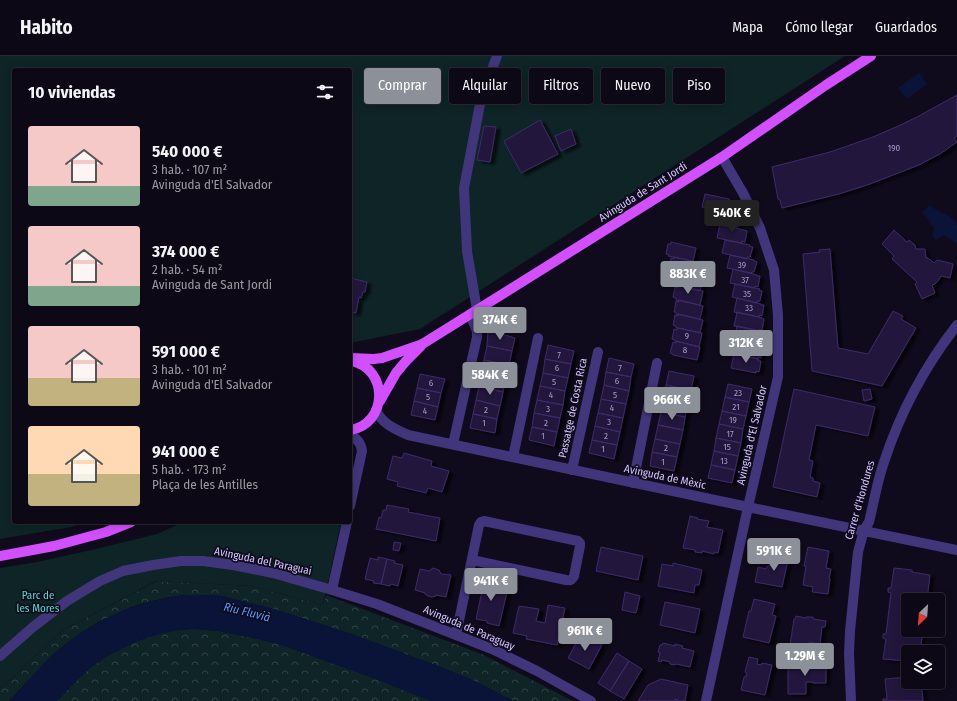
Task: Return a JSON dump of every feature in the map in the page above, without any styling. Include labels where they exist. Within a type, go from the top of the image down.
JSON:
[{"type":"main road","name":"Avinguda de Sant Jordi","points":[[352,359],[382,358],[424,343],[722,157],[826,85],[871,56]]},
{"type":"main road","name":"Avinguda de Sant Jordi","points":[[352,430],[369,420],[396,373],[424,343]]},
{"type":"main road","points":[[352,360],[368,369],[373,375],[379,387],[380,396],[377,408]]},
{"type":"main road","points":[[0,556],[54,546],[106,532],[126,524]]},
{"type":"street","points":[[453,444],[477,336],[467,251],[464,188],[481,99],[496,56]]},
{"type":"street","name":"Avinguda d'El Salvador","points":[[706,701],[778,377],[778,315],[774,270],[760,228],[722,157]]},
{"type":"street","name":"Carrer d'Hondures","points":[[851,701],[849,653],[850,631],[858,552],[864,530],[869,522],[883,463],[903,412],[915,388],[931,362],[957,325]]},
{"type":"street","points":[[513,457],[538,338]]},
{"type":"street","name":"Passatge de Costa Rica","points":[[572,470],[598,352]]},
{"type":"street","points":[[632,483],[657,363]]},
{"type":"street","name":"Avinguda de Mèxic","points":[[377,408],[378,414],[383,421],[408,435],[957,550]]},
{"type":"street","points":[[352,436],[361,444],[362,451],[352,497]]},
{"type":"street","points":[[456,634],[472,560],[481,522],[484,521],[578,541],[580,543],[574,576],[570,581],[472,560]]},
{"type":"street","points":[[332,590],[346,524]]},
{"type":"street","name":"Avinguda del Paraguai","points":[[0,656],[33,627],[67,601],[100,581],[123,571],[152,565],[181,561],[203,561],[234,565],[273,573],[332,590]]},
{"type":"street","name":"Avinguda de Paraguay","points":[[332,590],[383,606],[492,649],[537,671],[591,701]]},
{"type":"green space","points":[[0,56],[845,56],[420,329],[352,343],[352,68],[12,68],[12,524],[80,524],[71,527],[0,539]]},
{"type":"green space","name":"Parc de les Mores","points":[[179,524],[341,524],[323,605],[252,586],[156,581],[63,630],[0,689],[0,568],[37,562],[157,534]]},
{"type":"green space","points":[[157,581],[252,586],[323,605],[326,595],[484,655],[573,701],[513,701],[477,682],[443,668],[354,635],[274,609],[222,596],[184,595],[165,598],[131,607],[98,622],[78,635],[53,655],[9,701],[0,701],[0,689],[63,630]]},
{"type":"green space","points":[[195,629],[218,631],[282,645],[376,679],[431,701],[57,701],[90,668],[120,649],[154,635],[179,630]]},
{"type":"water","points":[[919,73],[927,84],[907,99],[898,88]]},
{"type":"water","points":[[929,205],[949,216],[956,222],[957,243],[943,235],[937,240],[932,236],[934,228],[926,216],[922,213]]},
{"type":"water","name":"Riu Fluvià","points":[[184,595],[222,596],[274,609],[354,635],[443,668],[477,682],[513,701],[431,701],[376,679],[282,645],[218,631],[195,629],[179,630],[142,639],[111,654],[91,667],[57,701],[9,701],[57,651],[91,626],[106,618],[136,606],[152,601]]},
{"type":"building","points":[[957,95],[957,136],[954,138],[957,142],[940,154],[919,165],[870,184],[839,194],[782,208],[780,200],[778,199],[772,167],[830,152],[873,137],[917,117]]},
{"type":"building","points":[[540,120],[558,154],[521,173],[504,141]]},
{"type":"building","points":[[484,126],[496,127],[490,162],[477,160]]},
{"type":"building","points":[[571,129],[576,144],[561,151],[555,136]]},
{"type":"building","points":[[705,194],[732,201],[730,211],[726,212],[702,207]]},
{"type":"building","points":[[713,210],[740,216],[738,227],[735,226],[735,228],[711,223]]},
{"type":"building","points":[[720,224],[747,231],[745,242],[742,241],[742,243],[717,238]]},
{"type":"building","points":[[894,230],[907,242],[909,240],[915,245],[916,249],[925,249],[926,258],[934,263],[937,260],[953,264],[950,278],[941,276],[935,284],[932,285],[935,293],[922,299],[915,284],[917,282],[892,259],[894,256],[882,244]]},
{"type":"building","points":[[725,240],[750,245],[749,246],[753,247],[750,257],[747,257],[747,259],[722,253]]},
{"type":"building","points":[[671,242],[696,248],[693,261],[668,256],[669,255],[666,254],[668,244],[671,244]]},
{"type":"building","points":[[830,249],[838,348],[868,354],[893,311],[903,316],[901,319],[916,328],[882,386],[812,371],[803,254]]},
{"type":"building","points":[[730,255],[757,262],[754,272],[751,273],[727,268]]},
{"type":"building","points":[[674,257],[699,263],[696,276],[669,269],[671,258],[674,259]]},
{"type":"building","points":[[733,269],[760,276],[758,287],[755,286],[754,288],[730,283]]},
{"type":"building","points":[[678,272],[703,277],[700,291],[673,284],[675,273],[678,274]]},
{"type":"building","points":[[352,278],[367,282],[365,292],[363,292],[361,298],[359,297],[356,313],[352,312]]},
{"type":"building","points":[[735,284],[760,289],[759,290],[762,291],[760,301],[757,301],[757,303],[732,297]]},
{"type":"building","points":[[679,286],[703,291],[700,305],[676,300],[676,298],[673,297],[675,287],[678,288]]},
{"type":"building","points":[[737,298],[764,305],[762,316],[759,315],[759,317],[734,312]]},
{"type":"building","points":[[679,300],[703,306],[700,319],[676,314],[676,312],[674,312],[676,301],[679,302]]},
{"type":"building","points":[[737,312],[764,319],[762,330],[759,329],[759,331],[734,326]]},
{"type":"building","points":[[678,314],[703,320],[700,333],[676,328],[676,326],[673,325],[675,315],[678,316]]},
{"type":"building","points":[[737,326],[762,331],[761,333],[764,333],[762,344],[759,343],[759,345],[734,340]]},
{"type":"building","points":[[678,328],[702,333],[699,347],[672,339],[674,329],[677,330]]},
{"type":"building","points":[[488,330],[515,338],[512,351],[487,346]]},
{"type":"building","points":[[736,340],[763,347],[761,358],[758,357],[758,359],[733,354]]},
{"type":"building","points":[[676,341],[700,347],[697,360],[670,353],[673,342],[676,343]]},
{"type":"building","points":[[548,345],[574,351],[571,364],[545,359]]},
{"type":"building","points":[[487,346],[512,351],[509,365],[484,360]]},
{"type":"building","points":[[734,354],[759,359],[758,361],[761,361],[759,372],[756,371],[756,373],[731,368]]},
{"type":"building","points":[[609,358],[634,364],[631,377],[606,372]]},
{"type":"building","points":[[545,359],[571,364],[568,378],[543,373]]},
{"type":"building","points":[[484,360],[509,365],[506,378],[481,373]]},
{"type":"building","points":[[669,371],[694,376],[691,390],[666,385]]},
{"type":"building","points":[[606,372],[631,377],[629,391],[604,385]]},
{"type":"building","points":[[481,373],[506,378],[503,392],[479,387]]},
{"type":"building","points":[[543,373],[568,378],[565,391],[540,386]]},
{"type":"building","points":[[420,374],[445,379],[441,393],[417,388]]},
{"type":"building","points":[[728,384],[752,389],[749,402],[725,397]]},
{"type":"building","points":[[604,385],[629,391],[626,404],[601,399]]},
{"type":"building","points":[[666,385],[691,390],[688,403],[663,398]]},
{"type":"building","points":[[540,386],[565,391],[563,405],[537,400]]},
{"type":"building","points":[[479,387],[503,392],[500,406],[476,400]]},
{"type":"building","points":[[417,388],[441,393],[438,407],[414,401]]},
{"type":"building","points":[[794,389],[875,407],[868,436],[816,425],[809,460],[813,461],[810,477],[813,478],[813,481],[820,483],[817,497],[773,487]]},
{"type":"building","points":[[870,389],[872,399],[864,401],[862,390]]},
{"type":"building","points":[[725,397],[749,402],[746,416],[722,411]]},
{"type":"building","points":[[663,398],[688,403],[685,417],[661,412]]},
{"type":"building","points":[[601,399],[626,404],[623,418],[598,413]]},
{"type":"building","points":[[476,400],[500,406],[497,419],[473,414]]},
{"type":"building","points":[[537,400],[563,405],[560,418],[534,413]]},
{"type":"building","points":[[414,401],[438,407],[435,420],[411,415]]},
{"type":"building","points":[[722,411],[746,416],[743,429],[719,424]]},
{"type":"building","points":[[661,412],[685,417],[683,430],[658,425]]},
{"type":"building","points":[[534,413],[560,418],[557,432],[532,427]]},
{"type":"building","points":[[598,413],[623,418],[620,432],[595,426]]},
{"type":"building","points":[[473,414],[497,419],[495,433],[470,428]]},
{"type":"building","points":[[719,424],[743,429],[741,443],[716,438]]},
{"type":"building","points":[[658,425],[683,430],[680,444],[655,439]]},
{"type":"building","points":[[595,426],[620,432],[617,445],[592,440]]},
{"type":"building","points":[[532,427],[557,432],[554,446],[529,440]]},
{"type":"building","points":[[716,438],[741,443],[738,456],[714,451]]},
{"type":"building","points":[[655,439],[680,444],[677,457],[652,452]]},
{"type":"building","points":[[592,440],[617,445],[614,459],[589,453]]},
{"type":"building","points":[[714,451],[738,456],[735,470],[711,465]]},
{"type":"building","points":[[652,452],[677,457],[674,471],[650,466]]},
{"type":"building","points":[[404,453],[432,461],[431,466],[449,471],[442,492],[428,488],[426,493],[397,486],[398,482],[387,479],[393,456],[402,458]]},
{"type":"building","points":[[711,465],[735,470],[732,483],[708,478]]},
{"type":"building","points":[[387,505],[409,509],[408,512],[440,518],[436,541],[376,529],[379,517],[381,518],[383,510],[386,510]]},
{"type":"building","points":[[690,516],[709,521],[707,527],[723,530],[718,553],[714,552],[714,554],[702,551],[702,553],[695,552],[695,550],[683,548]]},
{"type":"building","points":[[394,542],[401,543],[399,551],[393,550]]},
{"type":"building","points":[[601,547],[643,556],[638,580],[596,571]]},
{"type":"building","points":[[808,547],[829,551],[826,568],[831,569],[828,594],[812,592],[813,587],[803,585],[806,566],[804,566]]},
{"type":"building","points":[[775,553],[789,556],[782,587],[755,582],[758,567],[766,569],[772,564]]},
{"type":"building","points":[[378,557],[387,559],[381,584],[373,583],[374,581],[365,579],[370,558],[378,560]]},
{"type":"building","points":[[387,559],[395,561],[394,563],[403,565],[398,586],[381,584]]},
{"type":"building","points":[[673,563],[702,570],[699,585],[695,585],[694,593],[658,586],[662,564],[673,566]]},
{"type":"building","points":[[433,568],[439,570],[441,574],[451,575],[446,597],[436,595],[432,597],[415,590],[420,569],[429,571]]},
{"type":"building","points":[[894,568],[912,570],[912,572],[930,575],[928,593],[901,593],[901,637],[922,637],[921,645],[901,645],[901,661],[883,659],[886,639],[883,638],[883,634],[886,634],[891,593],[888,592],[888,588],[891,588]]},
{"type":"building","points":[[485,577],[500,581],[498,591],[507,592],[499,626],[487,623],[487,621],[476,619]]},
{"type":"building","points":[[625,592],[640,596],[636,613],[622,610]]},
{"type":"building","points":[[754,599],[775,604],[772,615],[776,616],[769,643],[743,637],[749,611],[751,611]]},
{"type":"building","points":[[665,602],[700,609],[695,633],[660,625]]},
{"type":"building","points":[[548,605],[565,608],[563,618],[567,619],[565,627],[561,626],[557,645],[526,639],[527,636],[513,633],[519,606],[539,609],[536,621],[545,623]]},
{"type":"building","points":[[796,616],[806,618],[813,617],[813,619],[826,621],[825,627],[822,627],[820,644],[809,642],[809,647],[790,645],[794,619]]},
{"type":"building","points":[[581,634],[602,645],[589,669],[568,658]]},
{"type":"building","points":[[663,643],[683,646],[682,648],[694,651],[690,667],[670,664],[670,662],[662,660],[661,662],[658,661],[660,653],[658,652],[660,645]]},
{"type":"building","points":[[617,653],[629,661],[610,691],[598,683]]},
{"type":"building","points":[[749,657],[758,659],[757,664],[761,665],[762,663],[772,665],[765,695],[741,690],[744,677],[746,677],[747,673],[745,672]]},
{"type":"building","points":[[629,661],[642,669],[624,699],[610,691]]},
{"type":"building","points":[[788,665],[826,666],[826,683],[806,682],[806,694],[788,694]]},
{"type":"building","points":[[901,678],[901,689],[922,689],[923,701],[883,701],[883,699],[887,699],[885,679]]},
{"type":"building","points":[[661,679],[688,685],[685,701],[676,701],[677,699],[672,701],[638,701],[648,685]]}]
